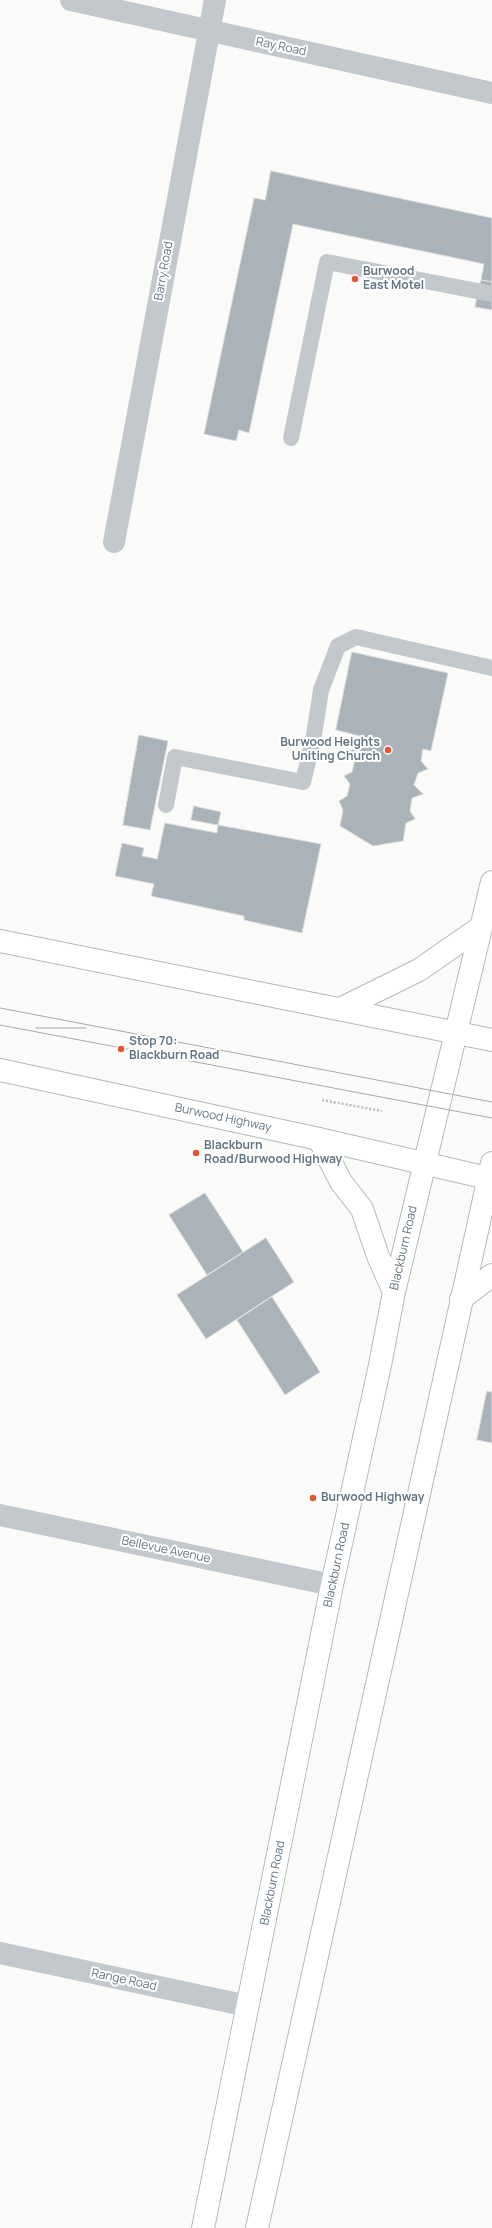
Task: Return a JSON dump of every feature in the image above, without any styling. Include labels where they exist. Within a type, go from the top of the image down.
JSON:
[{"type":"main road","name":"Blackburn Road","points":[[203,2228],[332,1585],[380,1365],[394,1292],[455,1031],[492,882]]},
{"type":"main road","points":[[340,1009],[419,970],[481,927]]},
{"type":"main road","points":[[0,941],[455,1031],[492,1040]]},
{"type":"main road","name":"Burwood Highway","points":[[0,1070],[319,1139],[424,1164],[491,1174]]},
{"type":"main road","points":[[319,1139],[341,1182],[362,1209],[378,1256],[394,1292]]},
{"type":"main road","points":[[257,2228],[461,1299],[491,1174]]},
{"type":"main road","points":[[461,1299],[492,1275]]},
{"type":"street","name":"Ray Road","points":[[70,0],[492,93]]},
{"type":"street","name":"Barry Road","points":[[114,542],[215,0]]},
{"type":"street","name":"Bellevue Avenue","points":[[0,1515],[332,1585]]},
{"type":"street","name":"Range Road","points":[[0,1954],[248,2006]]},
{"type":"lane","points":[[292,438],[327,262],[492,294]]},
{"type":"lane","points":[[166,805],[175,757],[303,782],[313,741],[320,690],[338,646],[356,638],[492,668]]},
{"type":"path","points":[[322,1100],[382,1111]]},
{"type":"building","points":[[271,171],[492,218],[492,282],[481,280],[484,264],[293,224],[249,433],[239,430],[236,441],[204,434],[254,198],[265,200]]},
{"type":"building","points":[[481,280],[492,282],[492,310],[475,307]]},
{"type":"building","name":"Burwood Heights Uniting Church","points":[[352,652],[448,673],[431,751],[423,749],[421,761],[428,769],[418,773],[414,785],[423,794],[412,798],[410,811],[415,819],[406,823],[403,841],[373,846],[340,826],[343,810],[339,801],[347,796],[350,784],[344,776],[352,772],[355,760],[350,751],[358,747],[360,736],[336,730]]},
{"type":"building","points":[[139,735],[168,741],[150,830],[123,825]]},
{"type":"building","points":[[194,806],[221,812],[218,825],[191,820]]},
{"type":"building","points":[[165,823],[217,833],[218,825],[321,844],[302,933],[244,920],[244,916],[151,896],[154,884],[115,876],[122,843],[144,848],[142,856],[157,859]]},
{"type":"building","points":[[205,1193],[243,1252],[207,1275],[169,1215]]},
{"type":"building","points":[[266,1238],[294,1282],[206,1339],[177,1295]]},
{"type":"building","points":[[272,1297],[320,1372],[285,1395],[237,1320]]},
{"type":"building","points":[[487,1391],[492,1392],[492,1443],[477,1440]]},
{"type":"tram line","points":[[0,1008],[492,1102]]},
{"type":"tram line","points":[[0,1025],[492,1118]]},
{"type":"tram line","points":[[36,1028],[86,1028]]},
{"type":"place","name":"Burwood East Motel","points":[[355,279]]},
{"type":"place","name":"Burwood Heights Uniting Church","points":[[388,750]]},
{"type":"place","name":"Stop 70: Blackburn Road","points":[[121,1049]]},
{"type":"place","name":"Blackburn Road/Burwood Highway","points":[[196,1153]]},
{"type":"place","name":"Burwood Highway","points":[[313,1498]]}]
